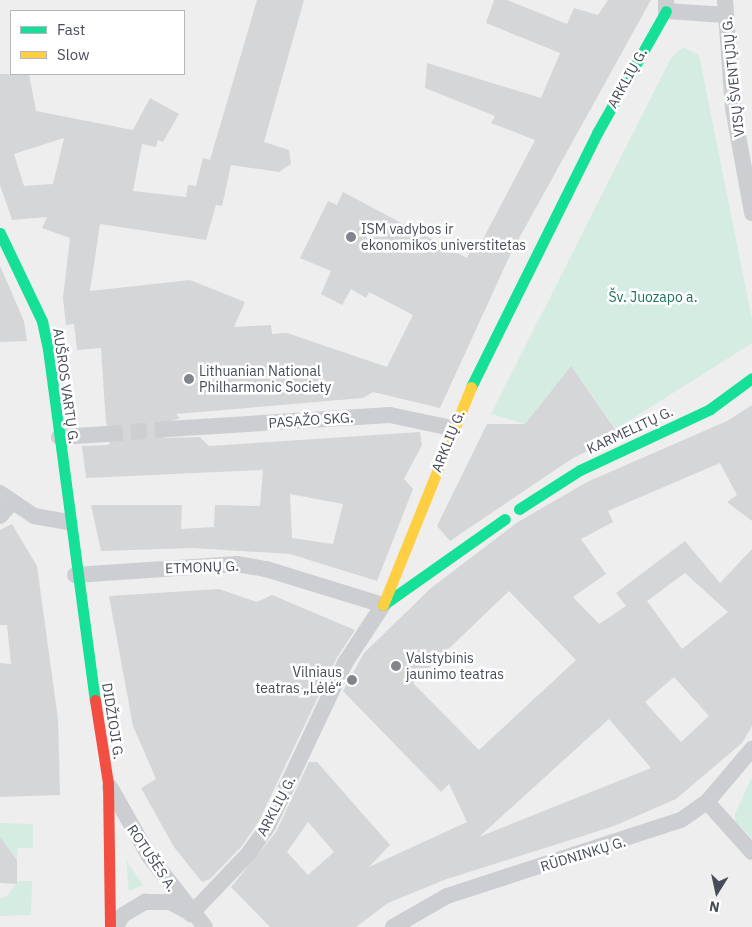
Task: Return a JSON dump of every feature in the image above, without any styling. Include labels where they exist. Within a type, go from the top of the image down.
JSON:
[{"type":"street","name":"ARKLIŲ G.","points":[[191,914],[250,852],[268,826],[352,650],[383,605],[451,428],[538,245],[666,5],[726,8]]},
{"type":"street","name":"VISŲ ŠVENTŲJŲ G.","points":[[726,8],[734,108],[752,213]]},
{"type":"street","name":"AUŠROS VARTŲ G.","points":[[0,233],[42,321],[69,522]]},
{"type":"street","name":"KARMELITŲ G.","points":[[520,509],[580,470],[710,409],[752,378]]},
{"type":"street","name":"PASAŽO SKG.","points":[[168,429],[390,415],[451,428]]},
{"type":"street","points":[[59,437],[107,434]]},
{"type":"street","points":[[0,516],[6,498],[34,516],[69,522]]},
{"type":"street","points":[[383,605],[505,519]]},
{"type":"street","name":"DIDŽIOJI G.","points":[[69,522],[108,783],[110,927]]},
{"type":"street","name":"ETMONŲ G.","points":[[76,575],[237,564],[266,568],[383,605]]},
{"type":"street","name":"RŪDNINKŲ G.","points":[[393,927],[447,896],[653,832],[707,802],[752,749]]},
{"type":"street","name":"ROTUŠĖS A.","points":[[108,783],[148,856],[191,914],[205,927]]},
{"type":"street","points":[[707,802],[752,852]]},
{"type":"street","points":[[115,927],[123,915],[145,902],[170,902],[191,914]]},
{"type":"green space","name":"Šv. Juozapo a.","points":[[683,47],[699,55],[752,319],[752,343],[616,429],[571,366],[525,424],[491,414],[671,58]]},
{"type":"green space","points":[[752,777],[752,838],[735,821],[735,814]]},
{"type":"green space","points":[[0,823],[33,824],[33,848],[18,848],[17,858],[9,854],[6,845],[0,844]]},
{"type":"green space","points":[[126,860],[143,885],[129,891]]},
{"type":"green space","points":[[18,881],[32,881],[31,915],[0,916],[0,898],[7,896]]},
{"type":"building","points":[[257,0],[304,0],[264,142],[289,150],[291,164],[279,172],[231,165],[222,206],[216,205],[206,240],[100,224],[90,291],[190,280],[245,302],[234,327],[271,325],[272,334],[287,333],[387,367],[413,315],[369,292],[366,298],[351,289],[342,305],[321,294],[331,271],[300,258],[328,201],[337,205],[343,192],[467,258],[475,240],[481,243],[535,140],[491,123],[495,116],[425,88],[427,63],[541,98],[560,53],[486,23],[494,0],[507,0],[567,24],[574,8],[598,15],[608,0],[651,0],[512,251],[440,408],[373,392],[363,398],[176,414],[180,418],[159,425],[164,438],[200,437],[209,446],[420,432],[422,445],[404,479],[413,489],[377,581],[290,554],[193,548],[101,551],[91,505],[182,505],[181,529],[214,527],[215,505],[260,506],[263,470],[86,478],[82,446],[108,445],[117,433],[106,424],[101,348],[77,350],[74,324],[66,325],[63,298],[70,238],[42,228],[47,217],[12,220],[0,185],[0,74],[29,75],[36,111],[133,130],[150,98],[179,114],[163,142],[158,140],[156,147],[142,144],[133,191],[186,197],[188,185],[196,186],[203,158],[210,160]],"holes":[[[64,138],[53,184],[24,186],[14,154]],[[290,494],[343,504],[333,544],[292,538]]]},
{"type":"building","points":[[0,266],[24,321],[27,341],[0,342]]},
{"type":"building","points":[[571,366],[620,436],[573,458],[450,541],[437,526],[487,424],[525,424]]},
{"type":"building","points":[[752,405],[752,521],[727,502],[737,495],[720,463],[608,511],[613,522],[581,539],[606,574],[573,597],[599,624],[626,606],[616,593],[685,541],[720,583],[752,549],[752,726],[742,743],[676,799],[614,826],[444,880],[388,903],[356,927],[270,927],[231,887],[276,832],[309,762],[317,762],[390,845],[369,867],[467,822],[449,784],[441,792],[343,691],[364,653],[431,588],[518,522],[587,482],[727,421]],"holes":[[[685,573],[728,612],[682,649],[647,601]],[[509,591],[576,660],[479,750],[413,683]],[[674,677],[709,716],[681,742],[645,702]],[[609,719],[651,768],[479,837]],[[308,822],[334,852],[308,875],[287,852]]]},
{"type":"building","points":[[12,524],[37,566],[58,719],[60,795],[0,797],[0,663],[11,664],[7,625],[0,625],[0,530]]},
{"type":"building","points":[[219,589],[257,602],[272,595],[355,630],[336,659],[259,821],[242,846],[210,879],[202,882],[174,847],[141,788],[156,779],[133,726],[109,596]]},
{"type":"building","points":[[0,837],[17,860],[17,884],[0,883]]},
{"type":"tunnel","points":[[107,434],[168,429]]},
{"type":"traffic: fast","points":[[471,387],[597,133],[666,11]]},
{"type":"traffic: fast","points":[[0,233],[42,321],[48,349],[95,700]]},
{"type":"traffic: fast","points":[[519,509],[580,470],[710,409],[752,378]]},
{"type":"traffic: fast","points":[[383,605],[505,519]]},
{"type":"traffic: slow","points":[[383,605],[471,387]]},
{"type":"traffic: jam","points":[[95,700],[108,783],[110,927]]},
{"type":"place","name":"ISM vadybos ir ekonomikos universtitetas","points":[[351,237]]},
{"type":"place","name":"Lithuanian National Philharmonic Society","points":[[189,379]]},
{"type":"place","name":"Valstybinis jaunimo teatras","points":[[396,666]]},
{"type":"place","name":"Vilniaus teatras „Lėlė“","points":[[352,680]]}]
